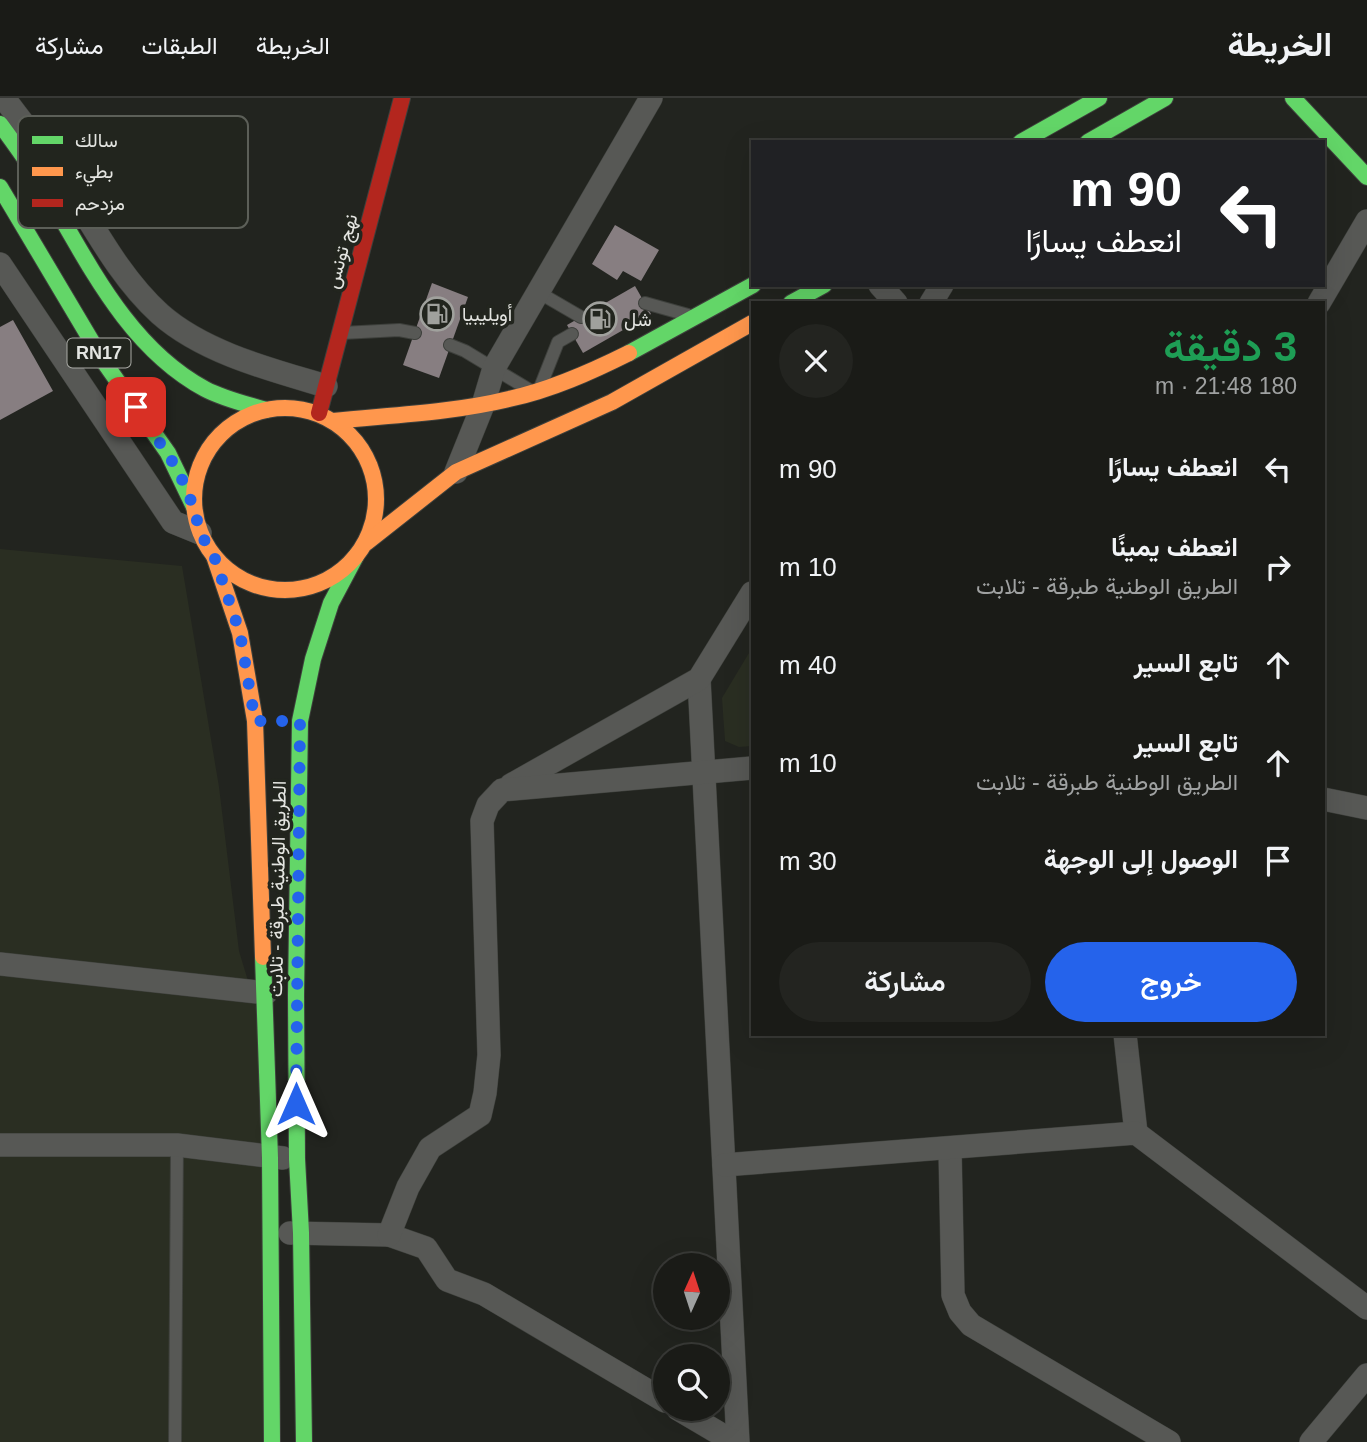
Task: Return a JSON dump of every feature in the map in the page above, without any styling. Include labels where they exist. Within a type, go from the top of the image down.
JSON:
[{"type":"main road","name":"نهج تونس","points":[[326,417],[326,386],[402,98]]},
{"type":"main road","points":[[1025,140],[1099,98]]},
{"type":"main road","points":[[1092,140],[1166,98]]},
{"type":"main road","points":[[1293,98],[1367,177]]},
{"type":"main road","name":"RN17","points":[[0,124],[18,148]]},
{"type":"main road","name":"RN17","points":[[3,191],[18,216]]},
{"type":"main road","name":"RN17","points":[[25,228],[104,362],[178,470],[194,508],[200,533],[214,556],[234,575],[258,586],[285,590],[312,586],[337,575],[361,550]]},
{"type":"main road","name":"RN17","points":[[68,228],[108,297],[138,334],[171,366],[203,388],[236,402],[266,410]]},
{"type":"main road","points":[[361,550],[456,472],[612,402],[702,331],[751,287]]},
{"type":"main road","points":[[795,301],[820,287]]},
{"type":"main road","points":[[326,417],[483,405],[536,391],[702,331],[751,323]]},
{"type":"main road","name":"RN17","points":[[194,508],[195,481],[204,456],[220,435],[241,419],[266,410],[292,408],[326,417]]},
{"type":"main road","points":[[326,417],[354,439],[370,462],[376,489],[375,517],[361,550]]},
{"type":"main road","name":"الطريق الوطنية طبرقة - تلابت","points":[[304,1442],[301,1233],[297,1159],[295,721],[331,603],[361,550]]},
{"type":"main road","name":"الطريق الوطنية طبرقة - تلابت","points":[[214,556],[240,633],[261,721],[270,1158],[272,1442]]},
{"type":"street","points":[[4,98],[18,117]]},
{"type":"street","points":[[456,472],[483,405],[494,368],[651,98]]},
{"type":"street","points":[[1320,301],[1367,221]]},
{"type":"street","points":[[94,228],[127,279],[162,316],[193,336],[246,363],[326,386]]},
{"type":"street","points":[[0,264],[173,522],[200,533]]},
{"type":"street","points":[[882,287],[894,301]]},
{"type":"street","points":[[389,1235],[408,1187],[430,1147],[480,1115],[489,1055],[482,821],[488,805],[502,790],[699,680],[751,595]]},
{"type":"street","points":[[699,680],[736,1442]]},
{"type":"street","points":[[502,790],[751,768]]},
{"type":"street","points":[[1325,799],[1367,808]]},
{"type":"street","points":[[0,964],[266,993]]},
{"type":"street","points":[[1125,1036],[1136,1133]]},
{"type":"street","points":[[724,1165],[1136,1133],[1367,1308]]},
{"type":"street","points":[[0,1145],[177,1144],[270,1158],[297,1159]]},
{"type":"street","points":[[950,1149],[953,1295],[960,1312],[971,1325],[1169,1442]]},
{"type":"street","points":[[269,1232],[389,1235],[426,1248],[447,1280],[484,1294],[653,1394]]},
{"type":"street","points":[[1311,1442],[1367,1375]]},
{"type":"street","points":[[699,1421],[736,1442]]},
{"type":"lane","points":[[538,292],[581,317]]},
{"type":"lane","points":[[645,303],[702,331]]},
{"type":"lane","points":[[341,333],[399,330],[415,333]]},
{"type":"lane","points":[[450,345],[536,391],[558,342],[572,334]]},
{"type":"lane","points":[[175,1442],[177,1144]]},
{"type":"shaded area","points":[[0,549],[182,566],[219,787],[239,951],[265,1037],[265,1442],[0,1442]]},
{"type":"shaded area","points":[[751,650],[751,746],[739,747],[725,741],[722,698]]},
{"type":"building","points":[[615,225],[659,250],[641,281],[623,271],[617,280],[592,264]]},
{"type":"building","points":[[432,283],[468,297],[439,378],[403,365]]},
{"type":"building","points":[[635,286],[651,314],[583,353],[567,325]]},
{"type":"building","points":[[13,320],[53,391],[0,420],[0,327]]},
{"type":"traffic: fast","points":[[1025,140],[1099,98]]},
{"type":"traffic: fast","points":[[1092,140],[1165,98]]},
{"type":"traffic: fast","points":[[1293,98],[1367,177]]},
{"type":"traffic: fast","points":[[0,124],[18,149]]},
{"type":"traffic: fast","points":[[0,187],[18,217]]},
{"type":"traffic: fast","points":[[24,228],[104,362],[168,453],[194,507]]},
{"type":"traffic: fast","points":[[67,228],[114,303],[154,351],[178,372],[205,389],[266,410]]},
{"type":"traffic: fast","points":[[629,353],[751,286]]},
{"type":"traffic: fast","points":[[795,301],[820,287]]},
{"type":"traffic: fast","points":[[304,1442],[296,995],[300,721],[313,659],[331,603],[356,556]]},
{"type":"traffic: fast","points":[[263,957],[270,1158],[272,1442]]},
{"type":"traffic: slow","points":[[366,543],[456,472],[612,402],[751,324]]},
{"type":"traffic: slow","points":[[333,421],[443,411],[509,399],[570,380],[629,353]]},
{"type":"traffic: slow","points":[[285,408],[320,415],[336,423],[349,435],[361,448],[369,464],[376,499],[369,534],[361,550],[349,563],[336,575],[320,583],[285,590],[250,583],[234,575],[221,563],[209,550],[201,534],[194,499],[201,464],[209,448],[221,435],[234,423],[250,415],[285,408]]},
{"type":"traffic: slow","points":[[214,556],[240,633],[255,721],[263,957]]},
{"type":"traffic: jam","points":[[319,413],[402,98]]},
{"type":"place","name":"أويليبيا","points":[[437,314]]},
{"type":"place","name":"شل","points":[[600,319]]},
{"type":"route","points":[[136,407],[178,470],[194,508],[200,533],[214,556],[240,633],[255,721],[300,721],[296,1104]]}]
